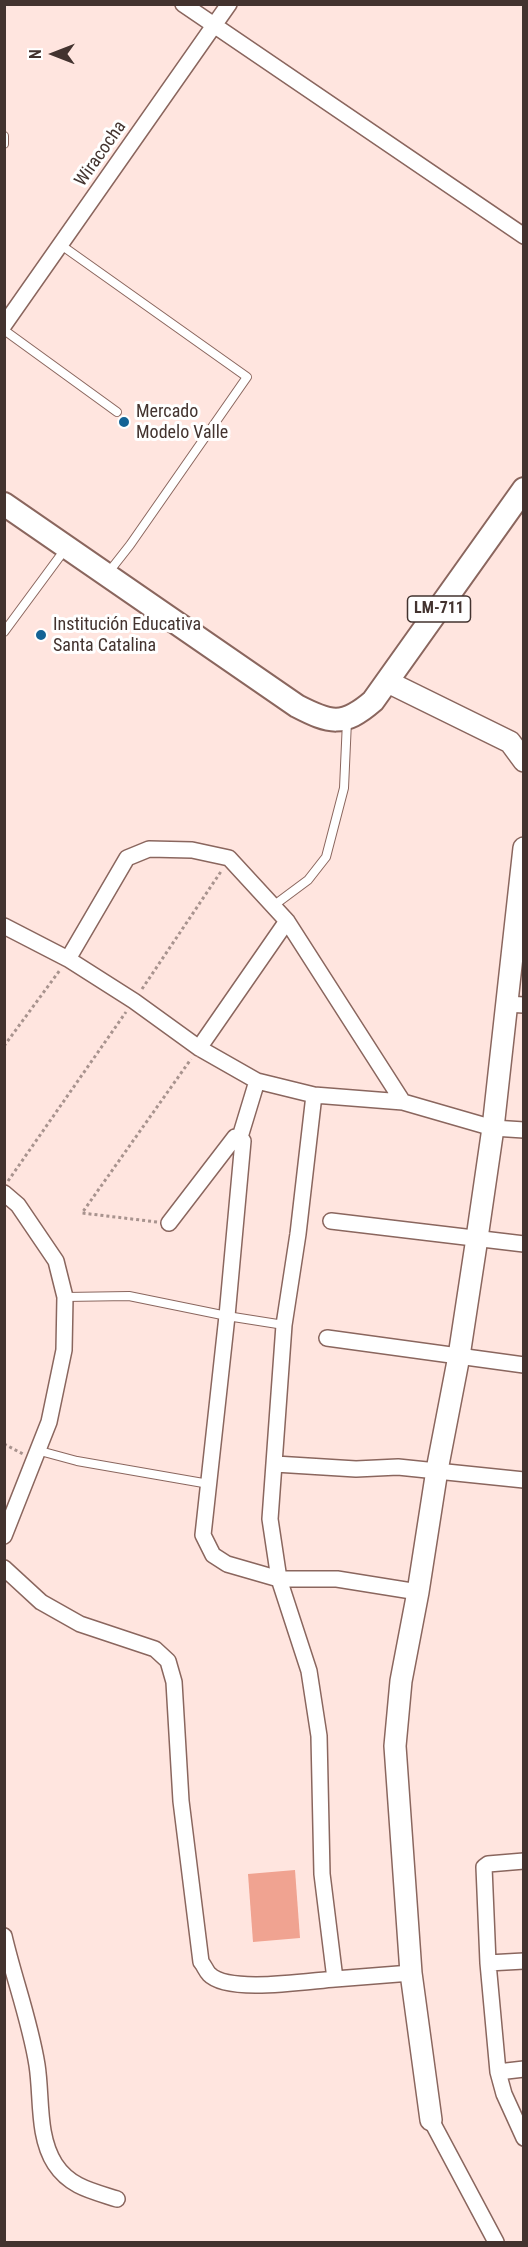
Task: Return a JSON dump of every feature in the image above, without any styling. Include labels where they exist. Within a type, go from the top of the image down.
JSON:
[{"type":"main road","name":"LM-711","points":[[347,720],[374,701],[524,489]]},
{"type":"main road","points":[[4,504],[297,705],[319,718],[334,721],[347,720]]},
{"type":"street","points":[[183,4],[524,236]]},
{"type":"street","name":"Wiracocha","points":[[4,325],[229,4]]},
{"type":"street","points":[[388,682],[510,742],[524,761]]},
{"type":"street","points":[[496,2242],[431,2120],[411,1973],[395,1746],[401,1681],[459,1356],[514,1004],[524,848]]},
{"type":"street","points":[[68,959],[127,858],[149,849],[192,850],[229,858],[287,921],[403,1102]]},
{"type":"street","points":[[199,1048],[287,921]]},
{"type":"street","points":[[4,926],[68,959],[134,1001],[199,1048],[257,1081],[314,1095],[403,1102],[493,1128],[524,1130]]},
{"type":"street","points":[[257,1081],[240,1137],[243,1141],[227,1316],[203,1535],[213,1555],[226,1564],[279,1579],[337,1579],[418,1592]]},
{"type":"street","points":[[314,1095],[298,1234],[284,1325],[270,1519],[279,1579],[309,1671],[319,1736],[322,1874],[335,1979]]},
{"type":"street","points":[[169,1223],[235,1137],[240,1137]]},
{"type":"street","points":[[4,1193],[18,1204],[56,1261],[65,1298],[64,1350],[49,1422],[40,1451],[4,1536]]},
{"type":"street","points":[[331,1221],[524,1244]]},
{"type":"street","points":[[327,1338],[524,1365]]},
{"type":"street","points":[[275,1464],[356,1469],[398,1467],[524,1480]]},
{"type":"street","points":[[4,1568],[41,1602],[80,1624],[155,1649],[168,1661],[174,1682],[181,1801],[201,1962],[210,1975],[225,1982],[244,1986],[411,1973]]},
{"type":"street","points":[[524,1860],[484,1866],[488,1963],[498,2072],[504,2094],[524,2138]]},
{"type":"street","points":[[4,1936],[25,2010],[37,2066],[45,2143],[56,2165],[76,2186],[117,2199]]},
{"type":"street","points":[[488,1963],[524,1961]]},
{"type":"street","points":[[498,2072],[524,2069]]},
{"type":"lane","points":[[4,136],[4,144]]},
{"type":"lane","points":[[61,245],[247,376],[108,574]]},
{"type":"lane","points":[[4,330],[117,412]]},
{"type":"lane","points":[[4,632],[67,547]]},
{"type":"lane","points":[[273,906],[308,880],[326,857],[344,788],[347,720]]},
{"type":"lane","points":[[65,1298],[129,1296],[284,1325]]},
{"type":"lane","points":[[40,1451],[77,1461],[210,1484]]},
{"type":"path","points":[[4,1185],[134,1001],[229,858]]},
{"type":"path","points":[[4,1046],[68,959]]},
{"type":"path","points":[[169,1223],[82,1213],[199,1048]]},
{"type":"shaded area","points":[[295,1870],[300,1938],[253,1942],[248,1874]]},
{"type":"place","name":"Mercado Modelo Valle","points":[[124,422]]},
{"type":"place","name":"Institución Educativa Santa Catalina","points":[[41,635]]}]
